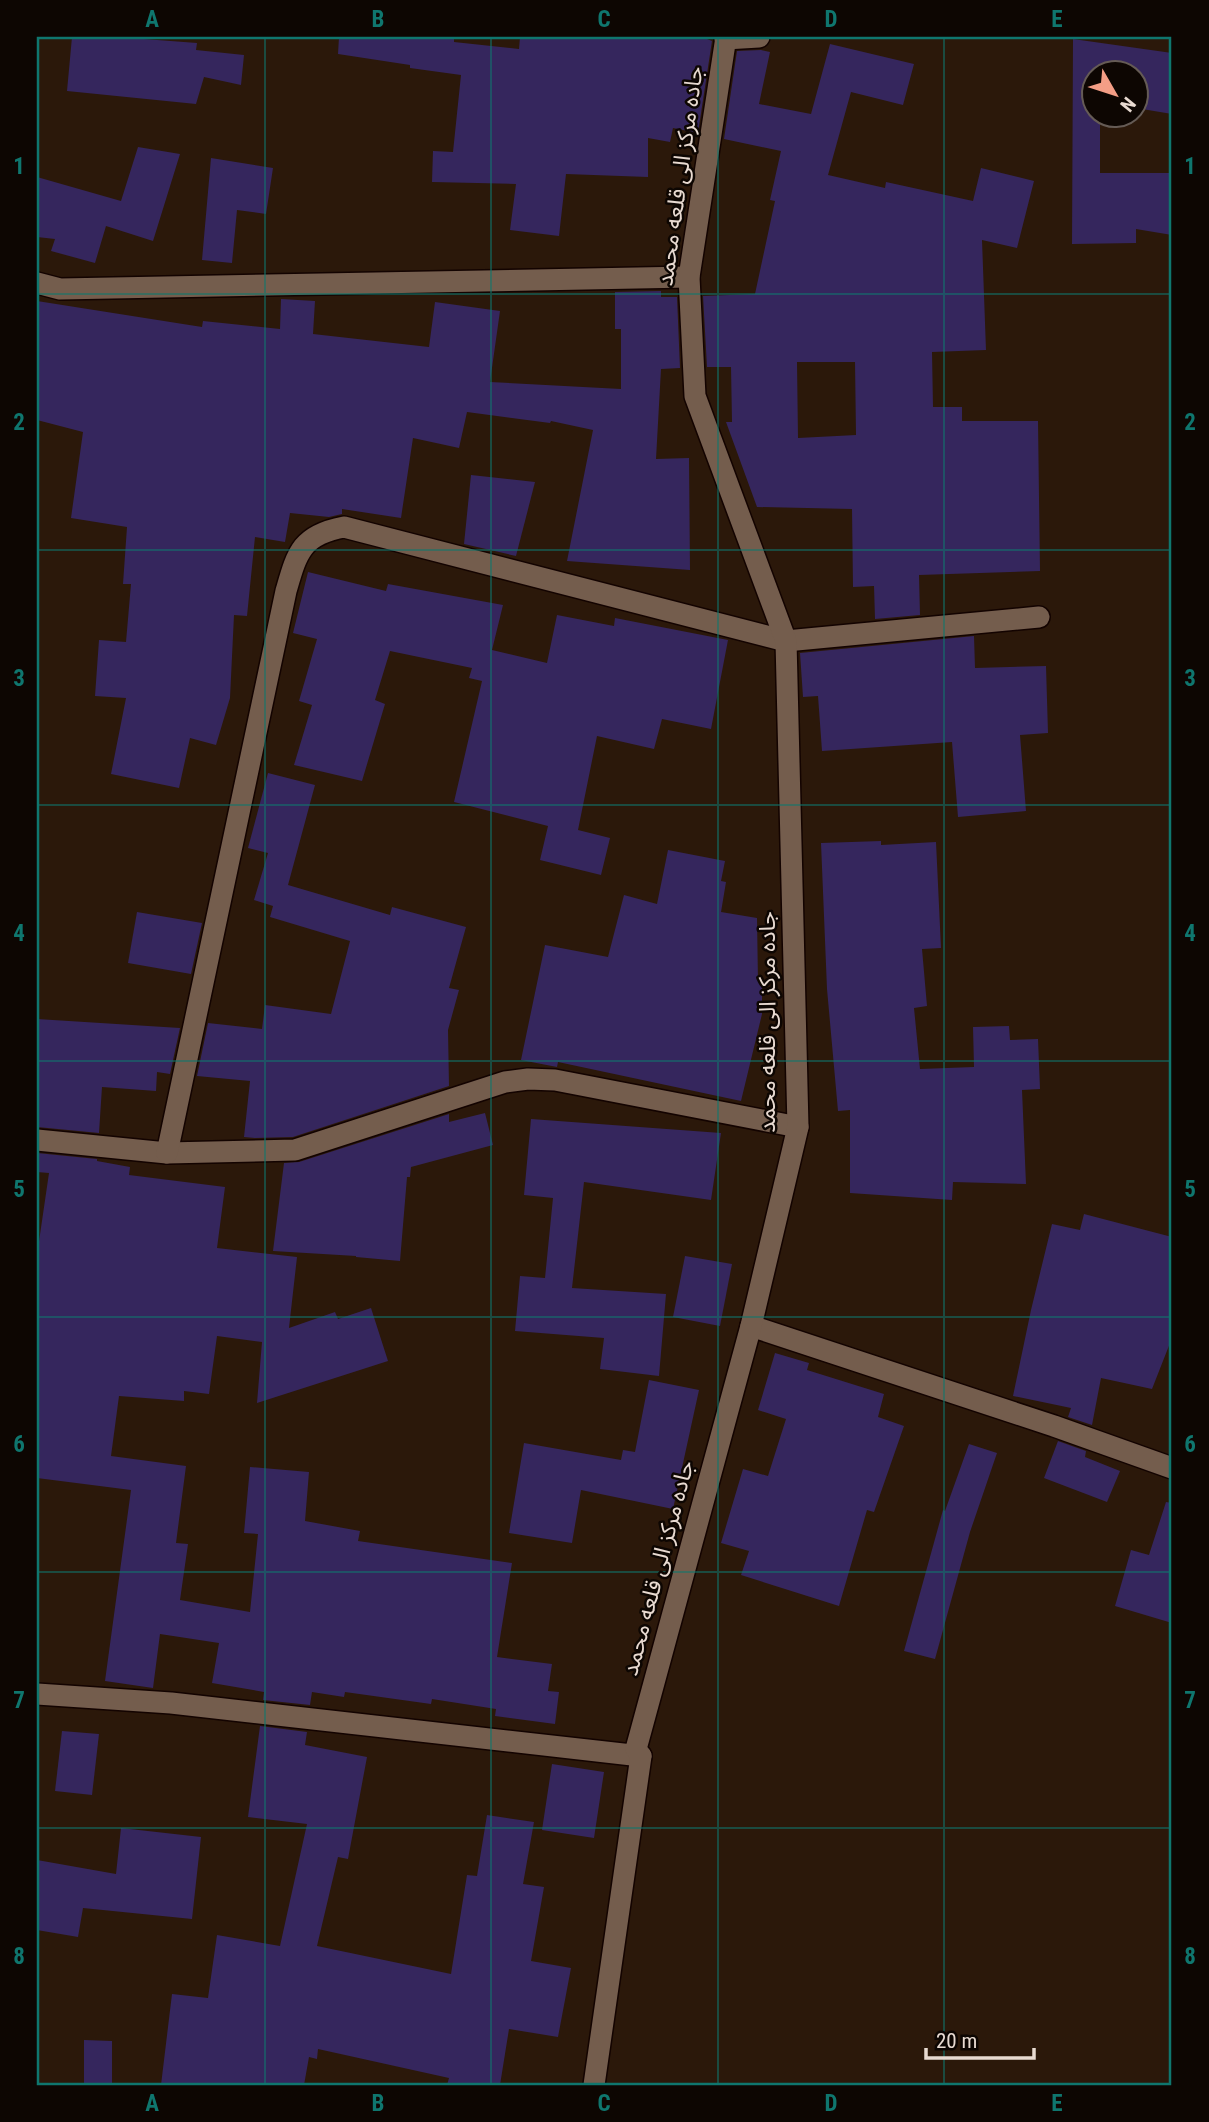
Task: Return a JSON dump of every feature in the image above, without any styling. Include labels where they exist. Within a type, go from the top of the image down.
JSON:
[{"type":"street","points":[[726,38],[759,37]]},
{"type":"street","name":"جاده مرکز الی قلعه محمد","points":[[594,2085],[641,1756],[636,1749],[751,1326],[797,1127],[786,641],[695,396],[689,277],[726,38]]},
{"type":"street","points":[[37,283],[60,289],[689,277]]},
{"type":"street","points":[[167,1153],[286,591],[297,555],[304,544],[324,530],[344,527],[786,641],[1039,617]]},
{"type":"street","points":[[37,1140],[167,1153],[295,1150],[505,1082],[528,1079],[555,1080],[797,1127]]},
{"type":"street","points":[[751,1326],[1172,1468]]},
{"type":"street","points":[[37,1693],[171,1703],[641,1756]]},
{"type":"building","points":[[72,37],[144,37],[197,43],[196,50],[244,55],[241,85],[204,77],[196,104],[67,91]]},
{"type":"building","points":[[339,37],[454,37],[454,42],[519,49],[520,37],[702,37],[712,41],[698,133],[673,128],[670,142],[648,138],[648,177],[566,174],[559,236],[510,230],[516,184],[432,182],[433,151],[453,152],[461,75],[338,54]]},
{"type":"building","points":[[1073,39],[1172,53],[1172,114],[1150,110],[1150,60],[1080,60],[1080,130],[1100,130],[1100,173],[1172,173],[1172,235],[1136,229],[1136,243],[1072,244]]},
{"type":"building","points":[[830,44],[914,64],[903,105],[851,92],[828,175],[885,188],[886,182],[973,201],[981,168],[1034,181],[1017,248],[982,240],[986,350],[932,352],[933,407],[962,407],[962,421],[1038,421],[1040,571],[919,575],[920,615],[875,619],[874,586],[853,587],[852,509],[757,507],[726,422],[732,422],[731,367],[707,367],[703,296],[755,294],[775,201],[770,200],[781,151],[724,139],[737,51],[770,52],[759,104],[811,114]],"holes":[[[797,362],[855,362],[856,435],[798,438]]]},
{"type":"building","points":[[138,147],[180,154],[153,241],[106,226],[95,263],[51,251],[55,239],[37,237],[37,177],[121,201]]},
{"type":"building","points":[[211,158],[273,168],[266,214],[237,210],[232,263],[202,260]]},
{"type":"building","points":[[661,291],[661,297],[677,297],[680,368],[661,369],[656,459],[689,458],[690,570],[567,561],[593,430],[551,421],[467,412],[459,448],[413,438],[401,518],[342,509],[342,514],[329,517],[290,513],[285,542],[255,537],[247,616],[234,615],[230,698],[216,745],[190,738],[179,788],[111,774],[126,698],[95,696],[99,640],[126,642],[131,584],[123,584],[127,527],[71,518],[83,432],[37,420],[37,301],[202,327],[203,321],[280,329],[281,299],[315,301],[313,334],[429,347],[435,302],[500,311],[490,382],[621,389],[621,329],[615,329],[615,292]]},
{"type":"building","points":[[471,475],[535,482],[516,556],[464,544]]},
{"type":"building","points":[[308,572],[386,591],[388,584],[503,605],[492,650],[547,663],[557,615],[614,626],[615,618],[728,640],[711,729],[662,719],[654,749],[597,736],[578,830],[610,838],[601,875],[540,860],[548,826],[454,802],[482,681],[469,678],[472,668],[390,651],[375,700],[385,704],[362,781],[294,765],[312,705],[299,701],[317,639],[293,633]]},
{"type":"building","points":[[974,636],[975,668],[1046,666],[1048,733],[1020,735],[1026,811],[958,817],[952,742],[822,751],[818,696],[803,697],[800,653]]},
{"type":"building","points":[[268,773],[315,785],[288,885],[390,915],[392,907],[466,927],[449,988],[459,990],[448,1030],[449,1086],[293,1137],[255,1138],[244,1137],[250,1081],[197,1076],[208,1023],[262,1029],[265,1005],[331,1014],[350,941],[270,917],[273,906],[254,900],[268,853],[248,848]]},
{"type":"building","points":[[881,841],[881,845],[936,842],[941,948],[922,949],[927,1006],[914,1008],[920,1069],[974,1067],[973,1027],[1009,1026],[1010,1040],[1038,1039],[1040,1089],[1022,1090],[1026,1184],[953,1182],[952,1200],[850,1193],[850,1110],[838,1111],[827,989],[821,843]]},
{"type":"building","points":[[668,850],[725,861],[721,881],[726,882],[721,912],[757,918],[758,982],[762,983],[762,1014],[741,1101],[558,1062],[557,1067],[521,1060],[545,945],[608,957],[624,895],[657,904]]},
{"type":"building","points":[[137,912],[202,923],[191,974],[128,963]]},
{"type":"building","points":[[37,1019],[180,1028],[170,1074],[157,1072],[156,1091],[102,1087],[99,1133],[37,1127]]},
{"type":"building","points":[[485,1113],[493,1145],[411,1167],[410,1177],[407,1177],[400,1261],[273,1251],[284,1163],[299,1162],[449,1114],[449,1122]]},
{"type":"building","points":[[531,1119],[721,1133],[711,1200],[584,1182],[572,1288],[666,1294],[659,1376],[600,1369],[604,1338],[515,1331],[520,1276],[545,1278],[553,1198],[524,1195]]},
{"type":"building","points":[[37,1153],[97,1159],[130,1167],[129,1175],[225,1187],[217,1248],[297,1257],[289,1328],[335,1312],[338,1319],[371,1308],[388,1361],[257,1403],[262,1342],[217,1336],[209,1394],[184,1391],[184,1401],[119,1396],[111,1456],[186,1466],[176,1543],[188,1544],[180,1600],[250,1612],[258,1534],[244,1533],[250,1467],[309,1472],[305,1521],[360,1531],[358,1541],[512,1563],[497,1657],[552,1664],[548,1691],[559,1692],[555,1724],[495,1716],[496,1709],[432,1699],[431,1704],[345,1692],[344,1697],[312,1692],[310,1705],[263,1700],[264,1692],[212,1683],[219,1643],[160,1634],[153,1688],[105,1681],[131,1490],[37,1478],[37,1255],[49,1173],[37,1172]]},
{"type":"building","points":[[1084,1214],[1172,1237],[1172,1338],[1152,1389],[1101,1378],[1092,1425],[1068,1417],[1071,1408],[1013,1396],[1052,1224],[1080,1230]]},
{"type":"building","points":[[685,1256],[732,1264],[720,1326],[673,1317]]},
{"type":"building","points":[[775,1353],[809,1363],[807,1370],[884,1394],[878,1417],[904,1426],[874,1512],[867,1510],[839,1606],[741,1575],[749,1551],[721,1543],[743,1469],[768,1476],[786,1419],[758,1410]]},
{"type":"building","points":[[649,1380],[699,1390],[673,1509],[581,1490],[572,1543],[509,1533],[524,1443],[621,1460],[623,1450],[635,1452]]},
{"type":"building","points":[[1058,1441],[1086,1451],[1085,1457],[1120,1471],[1107,1502],[1044,1478]]},
{"type":"building","points":[[969,1444],[997,1453],[970,1532],[935,1659],[904,1651],[943,1510],[945,1511]]},
{"type":"building","points":[[1166,1502],[1172,1503],[1172,1623],[1115,1606],[1131,1550],[1149,1555]]},
{"type":"building","points":[[260,1726],[307,1732],[305,1745],[367,1757],[348,1859],[338,1857],[317,1946],[451,1974],[467,1875],[477,1876],[487,1815],[534,1822],[523,1884],[544,1887],[531,1961],[571,1968],[558,2037],[509,2029],[500,2085],[447,2085],[449,2078],[318,2049],[317,2059],[309,2057],[304,2085],[161,2085],[172,1994],[208,1998],[217,1935],[280,1946],[307,1824],[248,1817]]},
{"type":"building","points":[[62,1731],[99,1734],[92,1795],[55,1791]]},
{"type":"building","points":[[552,1764],[604,1772],[594,1838],[542,1830]]},
{"type":"building","points":[[121,1828],[201,1837],[192,1919],[83,1908],[78,1937],[37,1930],[37,1860],[116,1874]]},
{"type":"building","points":[[84,2040],[112,2041],[112,2085],[84,2085]]}]
